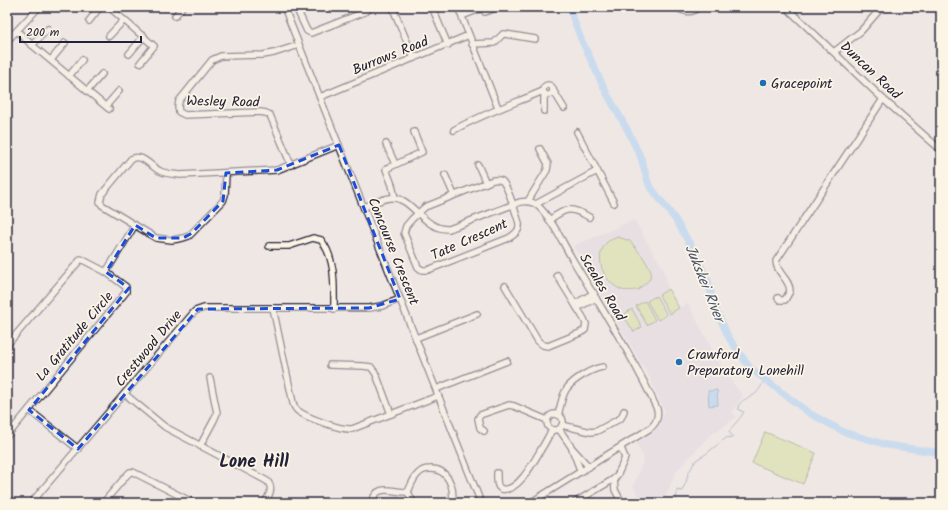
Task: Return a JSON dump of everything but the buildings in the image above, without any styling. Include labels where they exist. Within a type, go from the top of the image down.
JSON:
[{"type":"street","points":[[7,41],[39,7]]},
{"type":"street","points":[[89,21],[100,7]]},
{"type":"street","points":[[109,7],[154,46],[140,63]]},
{"type":"street","points":[[175,16],[182,7]]},
{"type":"street","name":"Concourse Crescent","points":[[284,7],[481,503]]},
{"type":"street","points":[[296,7],[307,31],[311,33],[367,11],[369,7]]},
{"type":"street","points":[[432,7],[448,45]]},
{"type":"street","points":[[458,7],[498,108]]},
{"type":"street","points":[[462,16],[482,8],[485,12],[498,7]]},
{"type":"street","points":[[674,7],[686,12],[691,12],[698,7]]},
{"type":"street","name":"Duncan Road","points":[[786,7],[941,150]]},
{"type":"street","points":[[834,52],[861,31],[882,7]]},
{"type":"street","points":[[394,11],[414,58]]},
{"type":"street","points":[[109,36],[124,20]]},
{"type":"street","points":[[32,45],[48,28]]},
{"type":"street","points":[[17,31],[107,108],[119,90]]},
{"type":"street","points":[[472,44],[494,43],[503,34],[535,40]]},
{"type":"street","name":"Burrows Road","points":[[320,96],[448,45],[469,35]]},
{"type":"street","points":[[129,54],[144,36]]},
{"type":"street","points":[[51,60],[65,43]]},
{"type":"street","name":"Wesley Road","points":[[291,164],[270,116],[266,113],[185,115],[179,112],[178,107],[179,101],[216,57],[263,55],[299,45]]},
{"type":"street","points":[[69,76],[82,60]]},
{"type":"street","points":[[87,91],[102,74]]},
{"type":"street","points":[[544,111],[543,87],[547,84],[551,86],[564,108]]},
{"type":"street","points":[[454,130],[482,118],[498,108],[508,106],[543,92]]},
{"type":"street","points":[[778,298],[780,300],[785,300],[790,291],[787,281],[778,269],[776,261],[883,98]]},
{"type":"street","points":[[395,198],[386,170],[395,164],[422,152],[414,132]]},
{"type":"street","points":[[577,132],[614,203]]},
{"type":"street","points":[[386,144],[395,164]]},
{"type":"street","points":[[226,172],[225,195],[223,201],[189,236],[182,238],[156,238],[102,205],[100,202],[100,198],[104,190],[131,159],[134,158],[142,158],[167,174],[180,175],[226,172],[277,170],[339,145]]},
{"type":"street","points":[[528,201],[546,173],[548,166],[547,161],[540,149]]},
{"type":"street","points":[[478,165],[486,183]]},
{"type":"street","points":[[364,207],[386,199],[395,198],[403,200],[436,228],[448,229],[513,206],[520,202],[528,201],[536,204],[597,171]]},
{"type":"street","points":[[445,175],[454,195]]},
{"type":"street","points":[[418,214],[425,207],[495,180],[502,182],[507,190],[513,206]]},
{"type":"street","name":"Sceales Road","points":[[530,503],[652,427],[657,420],[658,414],[650,394],[632,359],[548,220],[536,204]]},
{"type":"street","name":"Tate Crescent","points":[[418,214],[406,226],[404,234],[417,266],[422,270],[425,270],[449,262],[514,235],[520,226],[513,206]]},
{"type":"street","points":[[548,220],[563,210],[569,209],[575,210],[588,217]]},
{"type":"street","points":[[106,272],[135,225]]},
{"type":"street","points":[[269,246],[289,246],[313,238],[321,240],[334,272],[334,309]]},
{"type":"street","name":"La Gratitude Circle","points":[[7,345],[81,259],[106,272],[125,285],[126,292],[7,436]]},
{"type":"street","points":[[505,286],[538,341],[543,345],[551,345],[585,330],[585,321],[557,275]]},
{"type":"street","points":[[576,306],[595,296]]},
{"type":"street","name":"Crestwood Drive","points":[[31,503],[195,311],[204,308],[374,308],[400,299]]},
{"type":"street","points":[[274,308],[292,403],[298,411],[303,414],[347,430],[438,396]]},
{"type":"street","points":[[416,338],[477,314]]},
{"type":"street","points":[[436,389],[507,361]]},
{"type":"street","points":[[330,365],[363,366],[371,368],[376,374],[392,414]]},
{"type":"street","points":[[589,467],[572,448],[560,427],[561,418],[558,415],[565,391],[569,384],[593,370],[603,367]]},
{"type":"street","points":[[200,446],[217,413],[210,378]]},
{"type":"street","points":[[125,394],[160,423],[267,481],[271,486],[270,493],[265,503]]},
{"type":"street","points":[[484,431],[480,428],[478,419],[480,415],[509,405],[547,420]]},
{"type":"street","points":[[29,410],[78,449]]},
{"type":"street","points":[[497,473],[497,482],[500,488],[508,489],[521,480],[552,430],[560,427],[597,432],[621,418],[624,411]]},
{"type":"street","points":[[547,420],[552,415],[558,415]]},
{"type":"street","points":[[547,420],[547,425],[552,430]]},
{"type":"street","points":[[572,448],[573,456],[581,472]]},
{"type":"street","points":[[574,503],[614,479],[623,464],[625,456],[618,449]]},
{"type":"street","points":[[408,492],[419,473],[423,470],[436,469],[444,473],[448,480],[453,492],[452,503]]},
{"type":"street","points":[[103,503],[130,472],[134,472],[194,503]]},
{"type":"street","points":[[614,479],[615,490],[622,503]]},
{"type":"street","points":[[601,487],[615,490]]},
{"type":"street","points":[[372,503],[374,496],[381,490],[388,489],[408,492]]},
{"type":"street","points":[[408,492],[413,503]]},
{"type":"highlighted area","points":[[339,145],[400,299],[369,308],[198,309],[78,449],[29,410],[129,288],[106,272],[135,225],[156,238],[183,238],[192,233],[223,201],[226,173],[277,170]]},
{"type":"shaded area","name":"Crawford Preparatory Lonehill","points":[[634,220],[664,270],[668,288],[680,308],[688,303],[722,368],[743,396],[732,412],[737,417],[708,437],[676,472],[663,503],[642,503],[633,486],[644,459],[636,443],[654,431],[665,412],[649,377],[573,246]]},
{"type":"green space","points":[[618,237],[630,241],[651,270],[650,279],[638,290],[626,291],[620,289],[609,280],[602,268],[600,261],[603,248],[607,242]]},
{"type":"green space","points":[[668,289],[679,308],[670,314],[659,295]]},
{"type":"green space","points":[[656,296],[667,315],[658,320],[647,301]]},
{"type":"green space","points":[[645,301],[655,320],[647,325],[636,306]]},
{"type":"green space","points":[[632,309],[642,327],[634,332],[623,315]]},
{"type":"green space","points":[[765,432],[816,453],[803,484],[752,463]]},
{"type":"water","points":[[717,390],[718,405],[709,406],[708,391]]},
{"type":"waterway","name":"Jukskei River","points":[[569,7],[581,39],[606,92],[627,129],[641,158],[649,185],[675,219],[694,251],[708,281],[715,308],[729,338],[750,368],[809,413],[844,432],[887,445],[941,452]]},
{"type":"waterway","points":[[676,503],[677,490],[682,491],[688,474],[696,460],[726,438],[733,437],[729,432],[744,412],[739,410],[738,406],[743,400],[754,395],[765,380]]},
{"type":"place","name":"Gracepoint","points":[[763,83]]},
{"type":"place","name":"Crawford Preparatory Lonehill","points":[[679,362]]},
{"type":"district","name":"Lone Hill","points":[[254,461]]}]
